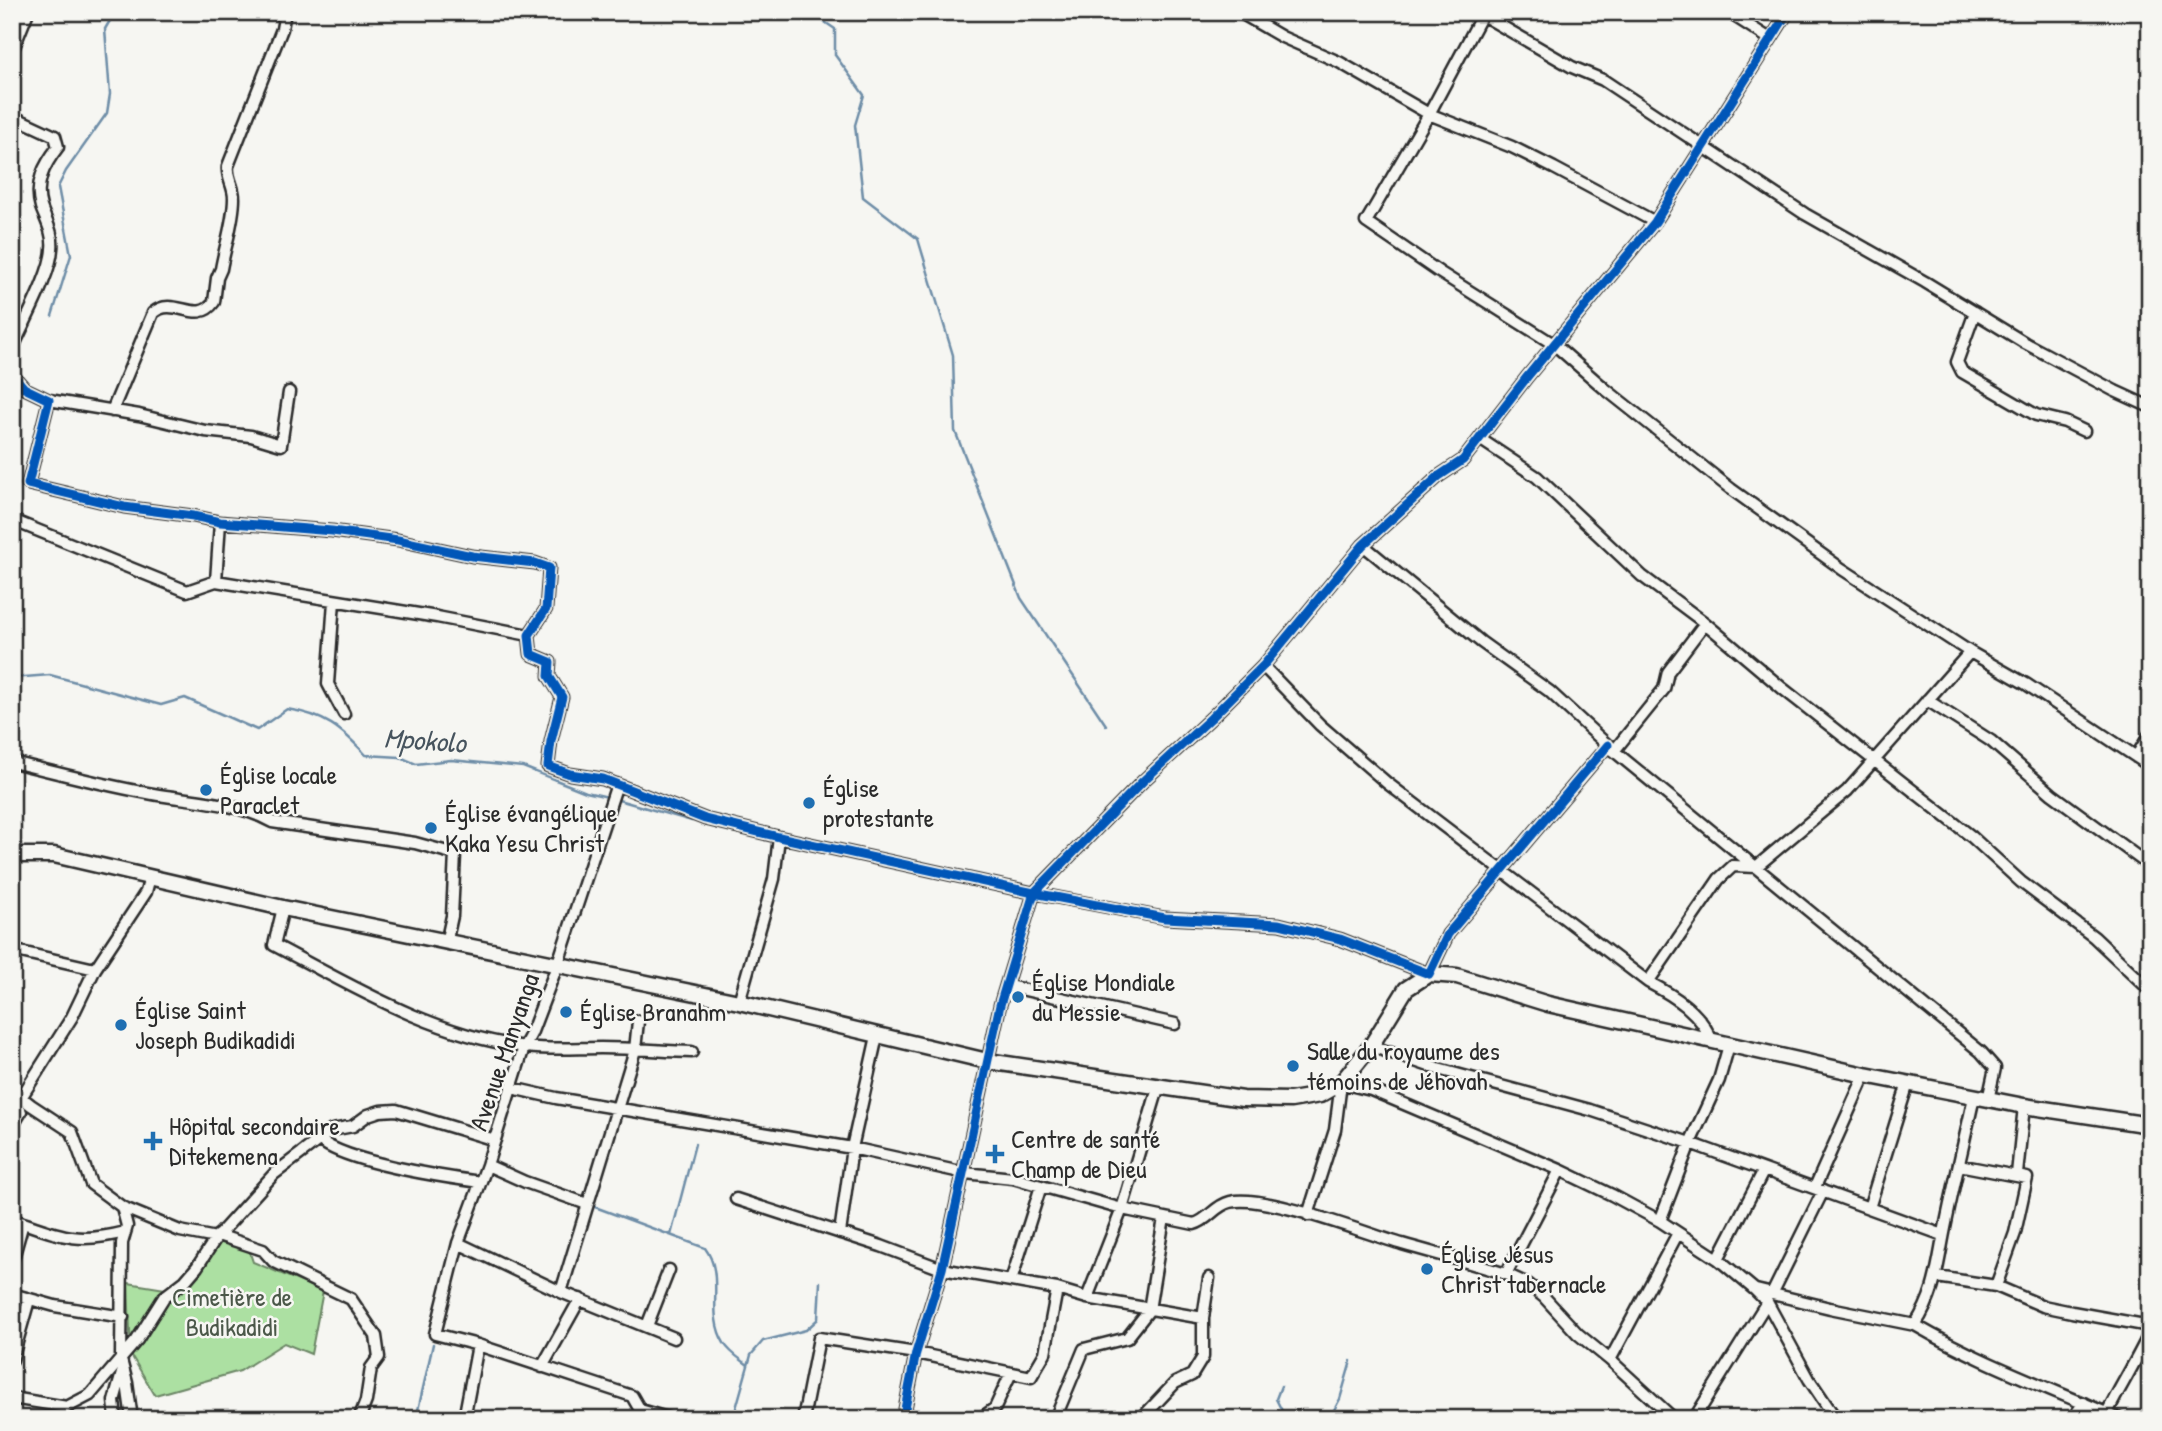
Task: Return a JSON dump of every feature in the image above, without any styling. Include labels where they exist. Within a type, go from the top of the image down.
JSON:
[{"type":"highway","points":[[12,857],[54,855],[556,967],[739,1002],[987,1061],[1243,1099],[1291,1100],[1320,1096],[1340,1083],[1371,1046],[1406,989],[1429,974],[1457,976],[1548,1004],[1865,1075],[2024,1106],[2150,1125]]},
{"type":"street","points":[[12,52],[28,12]]},
{"type":"street","points":[[112,411],[153,313],[169,306],[195,312],[204,311],[214,302],[234,202],[228,166],[282,29],[285,12]]},
{"type":"street","points":[[1239,12],[1282,37],[1339,62],[1429,114],[1523,152],[1655,222]]},
{"type":"street","points":[[1728,12],[1770,39]]},
{"type":"street","points":[[903,1419],[916,1353],[942,1269],[965,1173],[1000,1005],[1008,986],[1034,893],[1143,781],[1263,666],[1363,545],[1439,476],[1463,460],[1655,222],[1788,12]]},
{"type":"street","points":[[2150,407],[2059,362],[1805,214],[1604,80],[1572,67],[1483,13],[1429,114],[1366,222],[1458,285],[1555,345],[1604,388],[1731,489],[1842,569],[1970,652],[2026,684],[2150,766]]},
{"type":"street","points":[[12,116],[55,136],[58,147],[43,169],[39,183],[41,208],[47,219],[53,248],[48,267],[12,350]]},
{"type":"street","points":[[1975,312],[1957,362],[1962,372],[2036,415],[2065,422],[2084,431]]},
{"type":"street","points":[[12,374],[24,388],[49,400],[139,415],[205,431],[251,436],[281,445],[289,392]]},
{"type":"street","points":[[49,400],[28,484],[124,507],[194,516],[220,523],[332,531],[398,540],[472,556],[549,568],[546,609],[529,635],[531,654],[550,662],[549,676],[562,697],[548,766],[570,774],[603,779],[705,819],[779,837],[1034,893],[1165,918],[1279,924],[1340,939],[1429,974],[1448,934],[1664,689],[1668,672],[1705,623]]},
{"type":"street","points":[[1480,439],[1538,477],[1642,576],[1705,623],[1972,837],[2021,882],[2103,944],[2150,990]]},
{"type":"street","points":[[12,520],[187,591],[216,581],[529,635]]},
{"type":"street","points":[[216,581],[220,523]]},
{"type":"street","points":[[1363,545],[1482,642],[1549,691],[1611,748],[1981,1052],[1995,1068],[1981,1098],[1959,1165],[1943,1234],[1937,1277],[1915,1325]]},
{"type":"street","points":[[334,601],[328,684],[344,714]]},
{"type":"street","points":[[1648,982],[1719,879],[1734,866],[1756,867],[1847,792],[1970,652]]},
{"type":"street","points":[[1263,666],[1320,725],[1387,783],[1648,982],[1686,1006],[1707,1028],[1712,1042]]},
{"type":"street","points":[[1927,700],[1991,741],[2052,794],[2150,866]]},
{"type":"street","points":[[2136,757],[2150,734]]},
{"type":"street","points":[[12,762],[152,794],[218,804],[257,813],[272,822],[415,843],[455,854],[452,916],[446,943]]},
{"type":"street","name":"Avenue Manyanga","points":[[478,1345],[435,1334],[458,1243],[487,1165],[524,1047],[556,967],[617,784]]},
{"type":"street","points":[[739,1002],[774,879],[779,837]]},
{"type":"street","points":[[12,1126],[21,1112],[17,1104],[72,1017],[95,970],[146,891],[150,877]]},
{"type":"street","points":[[283,908],[274,945],[386,1004],[456,1032],[524,1047],[692,1052]]},
{"type":"street","points":[[12,950],[95,970]]},
{"type":"street","points":[[1008,986],[1175,1024]]},
{"type":"street","points":[[561,1292],[635,1049],[638,1021]]},
{"type":"street","points":[[840,1233],[852,1148],[877,1036]]},
{"type":"street","points":[[1660,1222],[1718,1080],[1729,1045]]},
{"type":"street","points":[[1371,1046],[1437,1069],[1590,1110],[1943,1234]]},
{"type":"street","points":[[1694,1419],[1770,1298],[1819,1189],[1865,1075]]},
{"type":"street","points":[[1308,1215],[1335,1130],[1340,1083],[1370,1090],[1560,1170],[1612,1195],[1718,1259],[1755,1290],[1770,1298],[1915,1325],[1942,1341],[2120,1419]]},
{"type":"street","points":[[1869,1209],[1908,1083]]},
{"type":"street","points":[[1087,1298],[1122,1209],[1159,1085]]},
{"type":"street","points":[[512,1088],[556,1098],[852,1148],[965,1173],[1013,1178],[1122,1209],[1194,1224],[1204,1221],[1216,1208],[1229,1202],[1250,1200],[1308,1215],[1506,1274],[1528,1284],[1544,1297],[1578,1334],[1674,1419]]},
{"type":"street","points":[[12,1090],[72,1132],[91,1184],[122,1207],[180,1231],[217,1236],[263,1250],[273,1261],[351,1299],[376,1336],[379,1357],[371,1368],[366,1401],[359,1419]]},
{"type":"street","points":[[2017,1174],[2024,1106]]},
{"type":"street","points":[[12,1398],[67,1407],[90,1395],[137,1340],[164,1297],[197,1267],[217,1236],[274,1174],[332,1130],[353,1126],[368,1115],[380,1111],[396,1110],[495,1140]]},
{"type":"street","points":[[320,1140],[326,1146],[365,1159],[432,1175],[480,1182]]},
{"type":"street","points":[[487,1165],[587,1204]]},
{"type":"street","points":[[1959,1165],[2027,1178],[2015,1233],[1996,1286]]},
{"type":"street","points":[[1506,1274],[1560,1170]]},
{"type":"street","points":[[1718,1259],[1764,1170]]},
{"type":"street","points":[[1011,1281],[1041,1186]]},
{"type":"street","points":[[736,1199],[942,1269],[1057,1289],[1149,1310],[1203,1318]]},
{"type":"street","points":[[116,1419],[114,1401],[122,1373],[119,1332],[123,1317],[122,1243],[127,1226],[122,1207]]},
{"type":"street","points":[[1055,1419],[1084,1349],[1127,1338],[1149,1310],[1164,1218]]},
{"type":"street","points":[[12,1219],[72,1239],[99,1239],[125,1232]]},
{"type":"street","points":[[12,1262],[23,1223]]},
{"type":"street","points":[[1610,1360],[1678,1233]]},
{"type":"street","points":[[458,1243],[561,1292],[674,1338]]},
{"type":"street","points":[[647,1326],[669,1270]]},
{"type":"street","points":[[1937,1277],[1996,1286],[2043,1306],[2150,1326]]},
{"type":"street","points":[[1141,1419],[1175,1384],[1192,1375],[1203,1357],[1203,1318],[1209,1278]]},
{"type":"street","points":[[803,1419],[819,1338],[916,1353],[1031,1377],[1045,1353],[1057,1289]]},
{"type":"street","points":[[12,1294],[29,1300],[123,1317]]},
{"type":"street","points":[[1770,1298],[1810,1379],[1836,1419]]},
{"type":"street","points":[[542,1367],[580,1299]]},
{"type":"street","points":[[12,1360],[29,1300]]},
{"type":"street","points":[[2107,1413],[2123,1380],[2136,1364],[2150,1332]]},
{"type":"street","points":[[464,1419],[478,1345],[632,1396],[640,1410],[671,1419]]},
{"type":"street","points":[[122,1373],[127,1383],[132,1419]]},
{"type":"street","points":[[980,1419],[995,1408],[1011,1373]]},
{"type":"street","points":[[2073,1419],[2084,1403]]},
{"type":"green space","name":"Cimetière de Budikadidi","points":[[221,1239],[249,1250],[253,1262],[323,1291],[311,1354],[284,1343],[240,1371],[155,1395],[131,1355],[128,1283],[177,1291]]},
{"type":"waterway","points":[[52,316],[71,255],[58,187],[66,171],[107,113],[110,94],[105,29],[115,12]]},
{"type":"waterway","points":[[739,12],[741,18],[751,12]]},
{"type":"waterway","points":[[810,12],[835,29],[835,55],[864,95],[855,125],[863,197],[918,239],[953,355],[955,431],[1021,598],[1106,725]]},
{"type":"waterway","name":"Mpokolo","points":[[12,678],[50,675],[161,705],[185,698],[257,730],[287,709],[312,715],[331,724],[366,755],[400,757],[416,764],[451,760],[523,767],[586,792],[608,797]]},
{"type":"waterway","name":"Mpokolo","points":[[615,799],[692,821]]},
{"type":"waterway","points":[[671,1235],[695,1144]]},
{"type":"waterway","points":[[595,1207],[705,1248],[714,1270],[719,1331],[729,1349],[748,1365]]},
{"type":"waterway","points":[[733,1419],[751,1355],[763,1341],[806,1330],[818,1319],[820,1282]]},
{"type":"waterway","points":[[416,1419],[433,1344]]},
{"type":"waterway","points":[[1329,1419],[1340,1399],[1351,1361]]},
{"type":"waterway","points":[[1281,1386],[1276,1399],[1286,1419]]},
{"type":"cycle path","points":[[903,1419],[916,1353],[942,1269],[1000,1005],[1034,893],[1143,781],[1263,666],[1363,545],[1439,476],[1463,460],[1527,377],[1655,222],[1788,12]]},
{"type":"cycle path","points":[[12,374],[24,388],[49,400],[28,484],[124,507],[220,522],[332,531],[398,540],[472,556],[535,563],[549,568],[546,609],[529,635],[531,654],[550,662],[549,676],[562,697],[548,766],[570,774],[603,779],[705,819],[779,837],[1034,893],[1165,918],[1279,924],[1340,939],[1429,974],[1448,934],[1608,745]]},
{"type":"place","name":"Église locale Paraclet","points":[[206,790]]},
{"type":"place","name":"Église protestante","points":[[809,803]]},
{"type":"place","name":"Église évangélique Kaka Yesu Christ","points":[[431,828]]},
{"type":"place","name":"Église Mondiale du Messie","points":[[1018,997]]},
{"type":"place","name":"Église Branahm","points":[[566,1012]]},
{"type":"place","name":"Église Saint Joseph Budikadidi","points":[[121,1025]]},
{"type":"place","name":"Salle du royaume des témoins de Jéhovah","points":[[1293,1066]]},
{"type":"place","name":"Hôpital secondaire Ditekemena","points":[[153,1141]]},
{"type":"place","name":"Centre de santé Champ de Dieu","points":[[995,1154]]},
{"type":"place","name":"Église Jésus Christ tabernacle","points":[[1427,1269]]}]
